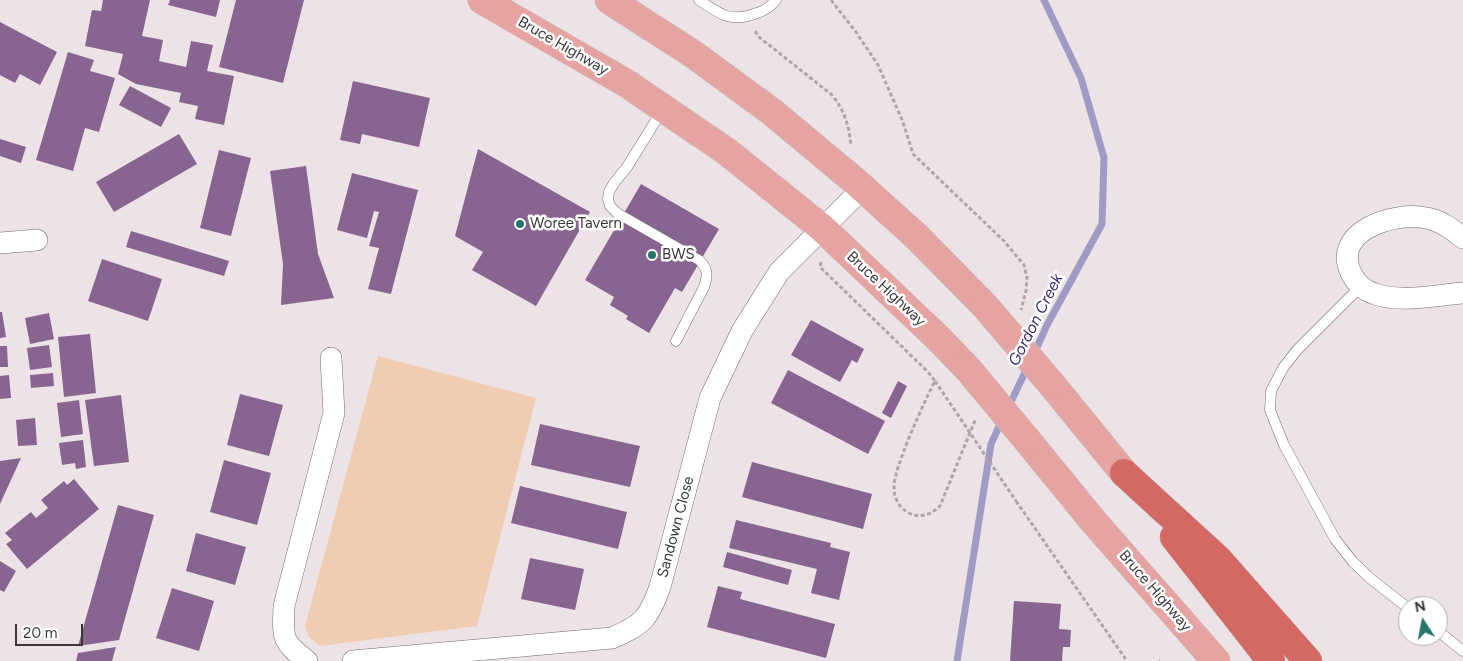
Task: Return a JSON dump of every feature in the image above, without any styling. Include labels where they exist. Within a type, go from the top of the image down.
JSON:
[{"type":"highway","points":[[1124,473],[1271,661]]},
{"type":"highway","points":[[1124,473],[1218,559],[1308,661]]},
{"type":"main road","name":"Bruce Highway","points":[[482,0],[587,59],[664,108],[726,151],[822,228],[931,331],[968,370],[1094,522],[1216,661]]},
{"type":"main road","points":[[609,0],[662,33],[728,79],[779,118],[860,185],[916,236],[985,306],[1124,473]]},
{"type":"street","name":"Sandown Close","points":[[353,661],[612,638],[643,622],[652,609],[660,587],[710,398],[723,367],[742,331],[779,272],[860,185]]},
{"type":"street","points":[[1463,238],[1442,223],[1425,217],[1398,217],[1376,223],[1358,236],[1350,248],[1349,254],[1350,270],[1361,286],[1376,295],[1398,298],[1463,293]]},
{"type":"street","points":[[0,243],[37,240]]},
{"type":"street","points":[[307,661],[290,648],[283,632],[284,606],[334,413],[331,358]]},
{"type":"lane","points":[[699,0],[723,15],[738,19],[763,11],[776,0]]},
{"type":"lane","points":[[664,108],[627,167],[614,183],[608,199],[610,206],[617,213],[699,260],[704,265],[707,279],[676,341]]},
{"type":"lane","points":[[1361,286],[1297,350],[1283,368],[1271,391],[1270,410],[1284,445],[1335,539],[1371,579],[1398,600]]},
{"type":"lane","points":[[1448,640],[1463,651]]},
{"type":"path","points":[[752,25],[759,38],[832,95],[840,105],[849,127],[860,185]]},
{"type":"path","points":[[820,267],[928,372],[1127,661]]},
{"type":"shaded area","points":[[378,356],[536,398],[477,626],[320,646],[309,637],[305,626]]},
{"type":"building","points":[[103,0],[150,0],[142,36],[163,40],[159,61],[186,67],[191,41],[213,45],[207,71],[234,76],[224,125],[195,119],[198,106],[179,102],[181,93],[136,84],[118,74],[123,54],[85,46],[92,10],[101,11]]},
{"type":"building","points":[[170,0],[220,0],[216,17],[168,5]]},
{"type":"building","points":[[236,0],[304,0],[283,83],[219,67]]},
{"type":"building","points":[[0,22],[57,52],[40,85],[20,74],[15,83],[0,75]]},
{"type":"building","points":[[68,52],[94,60],[90,71],[115,78],[99,132],[85,128],[73,171],[36,160]]},
{"type":"building","points":[[353,81],[430,98],[419,147],[362,134],[360,144],[340,140]]},
{"type":"building","points":[[130,86],[171,108],[161,127],[119,105]]},
{"type":"building","points":[[179,134],[197,164],[114,212],[96,182]]},
{"type":"building","points":[[0,139],[26,147],[21,163],[0,156]]},
{"type":"building","name":"Woree Tavern","points":[[478,149],[590,212],[536,306],[472,270],[483,252],[455,236]]},
{"type":"building","points":[[219,150],[251,158],[231,236],[200,228]]},
{"type":"building","points":[[306,166],[318,254],[334,298],[281,305],[283,264],[270,171]]},
{"type":"building","points":[[352,173],[418,190],[391,294],[368,289],[379,248],[369,246],[379,212],[374,211],[367,238],[337,230]]},
{"type":"building","name":"BWS","points":[[641,184],[719,229],[682,292],[675,288],[649,333],[626,319],[628,316],[610,305],[614,297],[585,280]]},
{"type":"building","points":[[131,231],[229,261],[224,276],[126,247]]},
{"type":"building","points":[[102,259],[162,279],[148,321],[88,301]]},
{"type":"building","points":[[0,312],[2,312],[6,337],[0,338]]},
{"type":"building","points":[[49,313],[54,339],[30,344],[25,318]]},
{"type":"building","points":[[811,320],[864,349],[857,363],[852,360],[840,382],[791,355]]},
{"type":"building","points":[[90,334],[96,393],[64,397],[58,337]]},
{"type":"building","points":[[49,345],[52,367],[30,370],[27,348]]},
{"type":"building","points":[[0,346],[7,346],[8,367],[0,367]]},
{"type":"building","points":[[788,370],[885,421],[868,454],[771,403]]},
{"type":"building","points":[[53,373],[54,386],[31,388],[30,375]]},
{"type":"building","points":[[9,375],[11,398],[0,399],[0,376]]},
{"type":"building","points":[[898,381],[907,386],[891,418],[882,413]]},
{"type":"building","points":[[240,394],[283,405],[269,456],[227,445]]},
{"type":"building","points":[[121,395],[129,462],[94,466],[85,400]]},
{"type":"building","points":[[79,400],[83,434],[61,437],[57,403]]},
{"type":"building","points":[[35,418],[37,445],[18,446],[16,420]]},
{"type":"building","points":[[540,424],[640,446],[630,487],[531,465]]},
{"type":"building","points":[[83,440],[86,467],[76,469],[75,463],[62,465],[59,443]]},
{"type":"building","points":[[21,458],[0,504],[0,461]]},
{"type":"building","points":[[224,460],[271,473],[257,525],[210,512]]},
{"type":"building","points":[[752,462],[872,494],[863,529],[742,497]]},
{"type":"building","points":[[74,479],[99,509],[27,569],[6,544],[12,540],[5,533],[31,512],[36,518],[48,508],[41,500],[64,481],[67,485]]},
{"type":"building","points":[[520,486],[627,512],[618,549],[511,523]]},
{"type":"building","points":[[118,505],[154,515],[119,640],[78,646]]},
{"type":"building","points":[[736,520],[831,543],[830,547],[850,552],[839,600],[811,593],[817,569],[729,548]]},
{"type":"building","points":[[196,533],[246,547],[235,585],[186,571]]},
{"type":"building","points":[[727,552],[792,570],[788,585],[723,567]]},
{"type":"building","points":[[530,558],[584,569],[575,610],[521,599]]},
{"type":"building","points":[[0,561],[16,571],[4,592],[0,590]]},
{"type":"building","points":[[718,586],[742,592],[740,599],[835,624],[826,658],[707,627]]},
{"type":"building","points":[[172,588],[214,601],[199,651],[156,638]]},
{"type":"building","points":[[1014,601],[1061,604],[1059,629],[1071,630],[1070,647],[1063,647],[1062,661],[1010,661]]},
{"type":"building","points":[[116,647],[112,661],[76,661],[78,653]]},
{"type":"waterway","name":"Gordon Creek","points":[[1034,354],[1047,325],[1102,224],[1104,158],[1081,78],[1044,0]]},
{"type":"waterway","name":"Gordon Creek","points":[[1008,408],[1028,366]]},
{"type":"waterway","name":"Gordon Creek","points":[[957,661],[991,444],[1002,420]]},
{"type":"place","name":"Woree Tavern","points":[[520,224]]},
{"type":"place","name":"BWS","points":[[652,255]]}]
